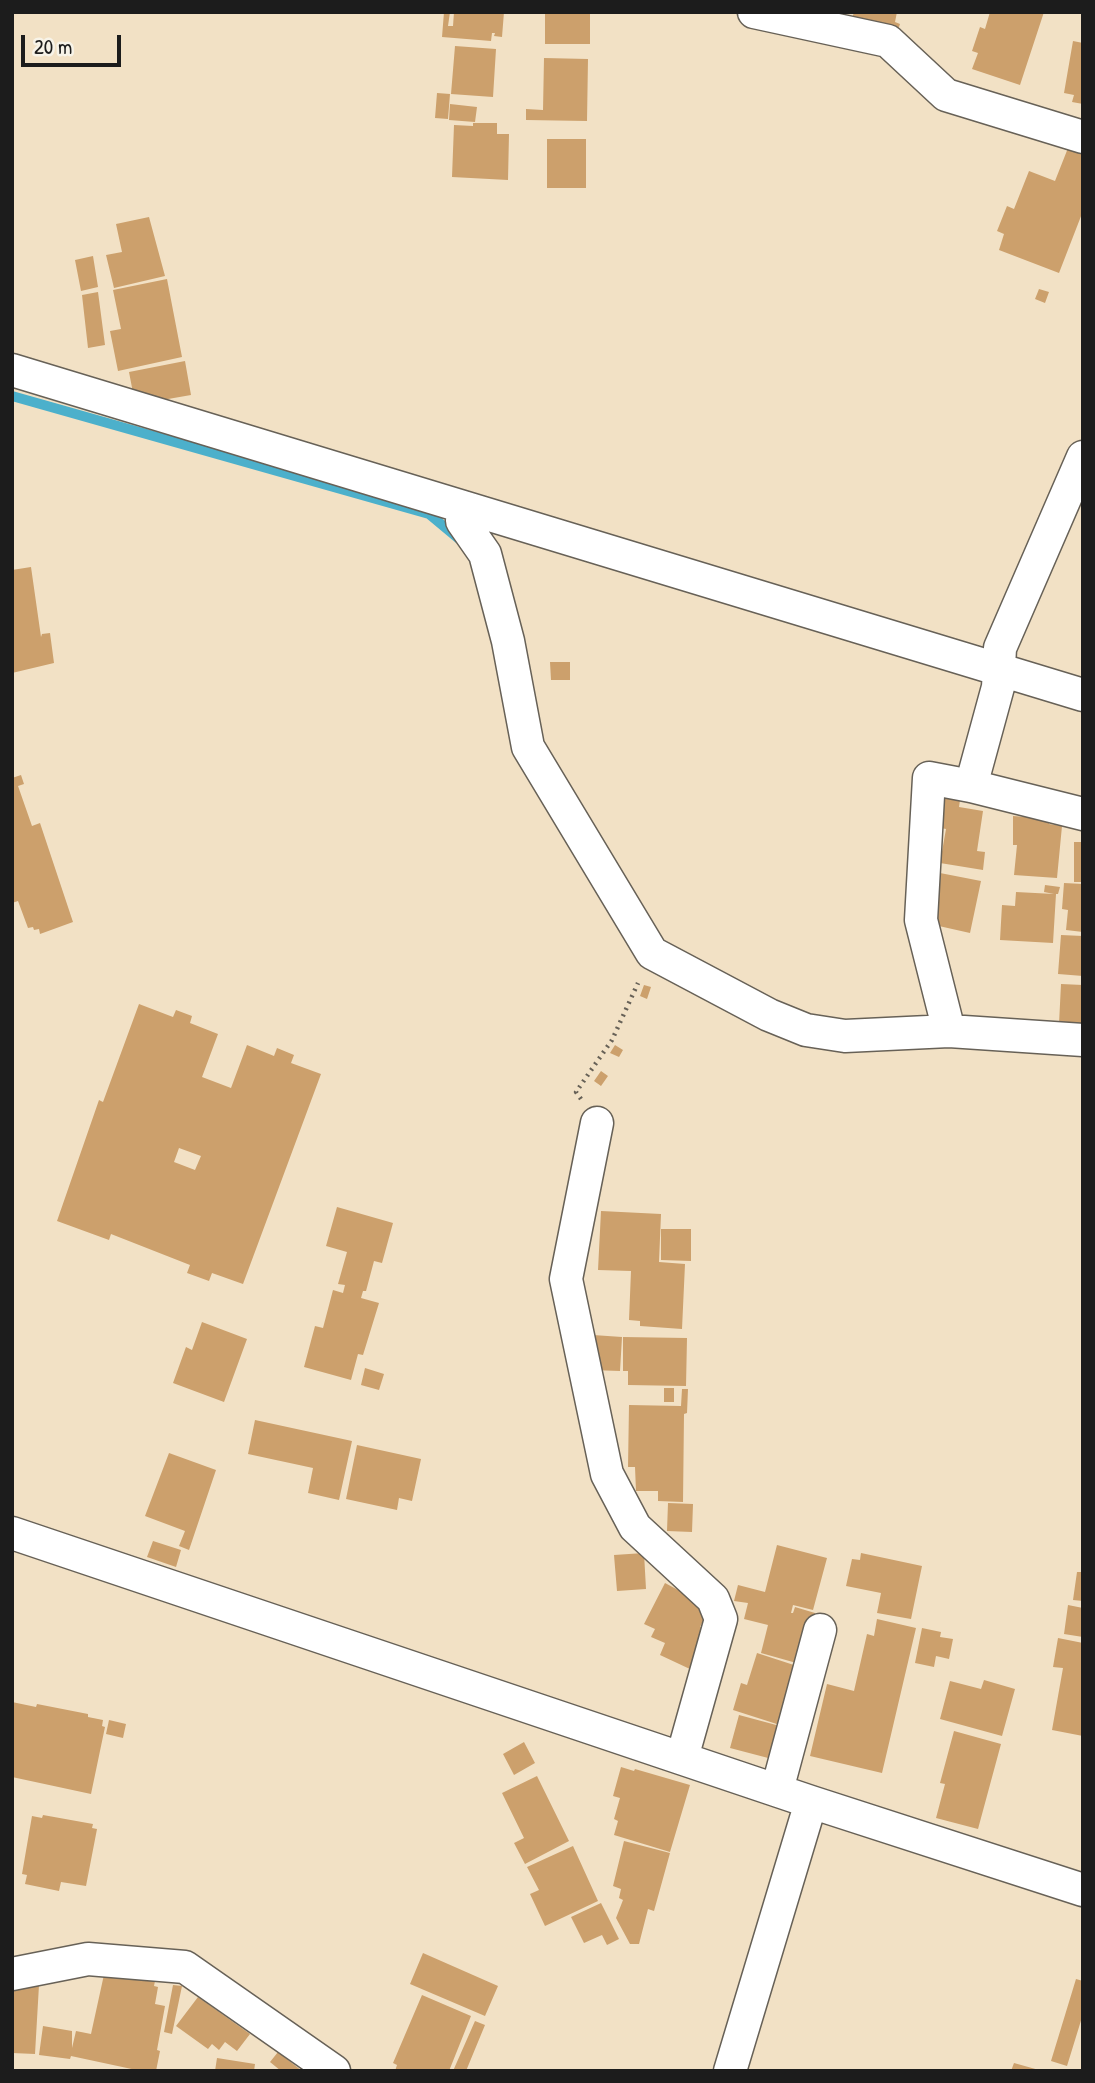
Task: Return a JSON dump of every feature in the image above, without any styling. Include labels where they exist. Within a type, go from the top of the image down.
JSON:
[{"type":"street","points":[[754,12],[819,19],[888,41],[946,95],[1083,137]]},
{"type":"street","points":[[12,370],[1083,695]]},
{"type":"street","points":[[971,786],[998,687],[1000,648],[1083,457]]},
{"type":"street","points":[[463,507],[462,521],[485,554],[508,640],[528,747],[652,953],[769,1015],[806,1030],[845,1036],[949,1031],[1083,1040]]},
{"type":"street","points":[[949,1031],[921,920],[929,778],[1083,814]]},
{"type":"street","points":[[597,1123],[566,1279],[607,1474],[635,1527],[713,1599],[721,1619],[682,1758]]},
{"type":"street","points":[[12,1533],[776,1790],[1083,1889]]},
{"type":"street","points":[[776,1790],[820,1630]]},
{"type":"street","points":[[730,2071],[811,1801]]},
{"type":"street","points":[[12,1973],[88,1959],[185,1967],[334,2071]]},
{"type":"path","points":[[597,1123],[576,1092],[612,1040],[652,953]]},
{"type":"building","points":[[444,12],[450,12],[448,26],[453,26],[454,12],[504,12],[502,37],[492,33],[491,41],[442,37]]},
{"type":"building","points":[[590,12],[590,44],[545,44],[545,14]]},
{"type":"building","points":[[854,12],[897,12],[895,22],[900,24],[898,30],[852,19]]},
{"type":"building","points":[[990,12],[1044,12],[1020,85],[972,69],[978,53],[972,51],[980,27],[985,29]]},
{"type":"building","points":[[1073,41],[1083,43],[1083,104],[1072,102],[1074,95],[1064,93]]},
{"type":"building","points":[[455,46],[496,49],[493,97],[451,94]]},
{"type":"building","points":[[544,58],[588,59],[587,121],[526,120],[526,109],[543,110]]},
{"type":"building","points":[[437,93],[450,94],[448,119],[435,118]]},
{"type":"building","points":[[450,104],[477,107],[475,122],[449,120]]},
{"type":"building","points":[[473,123],[497,123],[497,134],[509,134],[508,180],[452,177],[454,125],[473,126]]},
{"type":"building","points":[[547,139],[586,139],[586,188],[547,188]]},
{"type":"building","points":[[1068,148],[1083,153],[1083,211],[1059,273],[999,250],[1004,234],[997,231],[1007,206],[1014,209],[1029,171],[1055,181]]},
{"type":"building","points":[[149,217],[165,276],[114,288],[106,255],[122,252],[116,224]]},
{"type":"building","points":[[93,256],[98,287],[81,291],[75,260]]},
{"type":"building","points":[[167,279],[182,357],[118,371],[110,331],[121,329],[113,290]]},
{"type":"building","points":[[1039,289],[1049,292],[1045,303],[1035,299]]},
{"type":"building","points":[[98,292],[105,345],[88,348],[82,295]]},
{"type":"building","points":[[185,361],[191,395],[151,402],[134,398],[129,372]]},
{"type":"building","points":[[31,567],[41,637],[42,634],[50,633],[54,663],[12,673],[12,570]]},
{"type":"building","points":[[550,662],[570,662],[570,680],[551,680]]},
{"type":"building","points":[[21,775],[24,784],[18,786],[32,826],[40,823],[73,922],[40,934],[39,929],[28,928],[18,901],[12,903],[12,778]]},
{"type":"building","points":[[937,790],[961,793],[959,807],[983,811],[977,851],[985,852],[983,870],[940,863],[946,829],[931,826]]},
{"type":"building","points":[[1013,816],[1049,819],[1049,824],[1062,826],[1057,878],[1014,875],[1017,845],[1013,845]]},
{"type":"building","points":[[1074,842],[1083,842],[1083,882],[1074,882]]},
{"type":"building","points":[[940,873],[981,881],[970,933],[930,924]]},
{"type":"building","points":[[1064,883],[1083,884],[1083,932],[1066,930],[1068,910],[1062,909]]},
{"type":"building","points":[[1045,885],[1060,887],[1056,894],[1053,943],[1000,940],[1002,905],[1015,906],[1016,892],[1054,894],[1044,892]]},
{"type":"building","points":[[1061,935],[1083,936],[1083,976],[1058,974]]},
{"type":"building","points":[[1061,984],[1083,985],[1083,1025],[1059,1024]]},
{"type":"building","points":[[644,985],[651,987],[647,999],[640,996]]},
{"type":"building","points":[[139,1004],[173,1017],[176,1010],[192,1016],[190,1023],[218,1034],[202,1077],[231,1088],[247,1045],[274,1056],[277,1048],[294,1055],[291,1063],[321,1074],[243,1284],[212,1273],[209,1281],[187,1273],[190,1265],[111,1234],[109,1240],[57,1221],[99,1100],[103,1102]],"holes":[[[179,1148],[201,1156],[195,1170],[174,1162]]]},
{"type":"building","points":[[615,1045],[623,1050],[619,1057],[610,1053]]},
{"type":"building","points":[[601,1071],[608,1076],[601,1086],[594,1081]]},
{"type":"building","points":[[337,1207],[393,1223],[382,1263],[374,1261],[366,1291],[363,1291],[361,1298],[379,1303],[363,1355],[358,1354],[351,1380],[304,1367],[315,1326],[323,1328],[333,1290],[343,1293],[345,1285],[338,1284],[347,1252],[326,1246]]},
{"type":"building","points":[[601,1211],[661,1214],[659,1262],[685,1264],[682,1329],[640,1326],[640,1321],[629,1320],[631,1271],[598,1270]]},
{"type":"building","points":[[661,1229],[691,1229],[691,1261],[661,1260]]},
{"type":"building","points":[[202,1322],[247,1339],[224,1402],[173,1383],[186,1347],[192,1350]]},
{"type":"building","points":[[593,1335],[622,1337],[620,1371],[591,1370]]},
{"type":"building","points":[[623,1337],[687,1338],[686,1386],[628,1385],[628,1371],[623,1371]]},
{"type":"building","points":[[365,1368],[384,1374],[379,1390],[361,1385]]},
{"type":"building","points":[[664,1388],[674,1388],[674,1402],[664,1402]]},
{"type":"building","points":[[682,1389],[688,1389],[687,1413],[684,1414],[683,1502],[658,1501],[658,1491],[636,1491],[635,1467],[628,1467],[629,1405],[681,1406]]},
{"type":"building","points":[[255,1420],[352,1441],[339,1500],[308,1493],[313,1468],[248,1454]]},
{"type":"building","points":[[357,1445],[421,1459],[412,1501],[399,1498],[397,1510],[346,1499]]},
{"type":"building","points":[[169,1453],[216,1470],[189,1550],[179,1546],[185,1531],[145,1516]]},
{"type":"building","points":[[668,1503],[693,1504],[692,1532],[667,1531]]},
{"type":"building","points":[[153,1541],[181,1550],[176,1567],[147,1557]]},
{"type":"building","points":[[777,1545],[827,1558],[813,1610],[793,1605],[791,1613],[795,1607],[815,1613],[800,1664],[761,1653],[768,1625],[744,1619],[748,1603],[734,1601],[738,1585],[765,1592]]},
{"type":"building","points":[[644,1553],[646,1589],[617,1591],[614,1555]]},
{"type":"building","points":[[861,1553],[922,1566],[911,1619],[877,1613],[881,1593],[846,1586],[852,1559],[860,1560]]},
{"type":"building","points":[[1077,1572],[1083,1572],[1083,1601],[1073,1600]]},
{"type":"building","points":[[665,1583],[710,1607],[700,1627],[710,1631],[692,1670],[660,1655],[665,1643],[651,1637],[655,1629],[644,1624]]},
{"type":"building","points":[[1068,1605],[1083,1608],[1083,1637],[1064,1634]]},
{"type":"building","points":[[877,1619],[916,1628],[882,1773],[810,1756],[827,1684],[854,1691],[867,1634],[874,1636]]},
{"type":"building","points":[[922,1628],[941,1632],[940,1637],[953,1639],[949,1659],[936,1656],[934,1667],[915,1663]]},
{"type":"building","points":[[1058,1638],[1083,1643],[1083,1736],[1052,1730],[1063,1668],[1053,1667]]},
{"type":"building","points":[[757,1653],[800,1667],[783,1726],[733,1710],[741,1683],[747,1685]]},
{"type":"building","points":[[984,1680],[1015,1689],[1002,1736],[940,1719],[950,1681],[981,1689]]},
{"type":"building","points":[[12,1702],[88,1714],[88,1717],[103,1720],[102,1726],[105,1727],[91,1794],[12,1777]]},
{"type":"building","points":[[739,1715],[780,1726],[772,1759],[730,1748]]},
{"type":"building","points":[[109,1720],[126,1724],[123,1738],[106,1734]]},
{"type":"building","points":[[954,1731],[1001,1744],[978,1829],[936,1818],[945,1784],[940,1783]]},
{"type":"building","points":[[524,1742],[535,1763],[514,1775],[503,1754]]},
{"type":"building","points":[[621,1767],[690,1785],[670,1852],[614,1835],[618,1821],[614,1819],[620,1798],[613,1796]]},
{"type":"building","points":[[537,1776],[569,1841],[525,1864],[514,1843],[524,1838],[502,1793]]},
{"type":"building","points":[[43,1815],[93,1824],[92,1828],[97,1829],[86,1886],[61,1882],[59,1891],[25,1884],[27,1875],[22,1874],[32,1816],[42,1818]]},
{"type":"building","points":[[624,1841],[670,1853],[654,1911],[648,1909],[639,1944],[630,1944],[616,1918],[623,1900],[619,1898],[621,1889],[613,1886]]},
{"type":"building","points":[[573,1846],[598,1901],[545,1926],[530,1894],[539,1890],[527,1867]]},
{"type":"building","points":[[601,1903],[619,1939],[607,1945],[602,1935],[584,1943],[571,1917]]},
{"type":"building","points":[[423,1953],[498,1986],[485,2016],[410,1984]]},
{"type":"building","points":[[105,1970],[155,1981],[154,1986],[158,1987],[155,2004],[165,2006],[156,2071],[141,2071],[71,2056],[70,2059],[39,2055],[43,2026],[72,2031],[72,2048],[76,2031],[91,2034]]},
{"type":"building","points":[[1076,1979],[1083,1981],[1083,2014],[1067,2066],[1051,2061]]},
{"type":"building","points":[[12,1984],[39,1985],[35,2054],[12,2053]]},
{"type":"building","points":[[173,1985],[182,1986],[172,2034],[164,2032]]},
{"type":"building","points":[[422,1995],[471,2016],[449,2071],[395,2071],[397,2065],[393,2063]]},
{"type":"building","points":[[198,1997],[250,2034],[237,2051],[225,2042],[219,2050],[212,2044],[208,2049],[176,2026]]},
{"type":"building","points":[[475,2021],[485,2025],[466,2071],[453,2071]]},
{"type":"building","points":[[278,2052],[302,2071],[281,2071],[270,2062]]},
{"type":"building","points":[[217,2058],[255,2064],[254,2071],[215,2071]]},
{"type":"building","points":[[1014,2063],[1039,2070],[1039,2071],[1011,2071]]},
{"type":"waterway","points":[[12,396],[429,514],[459,539]]}]
